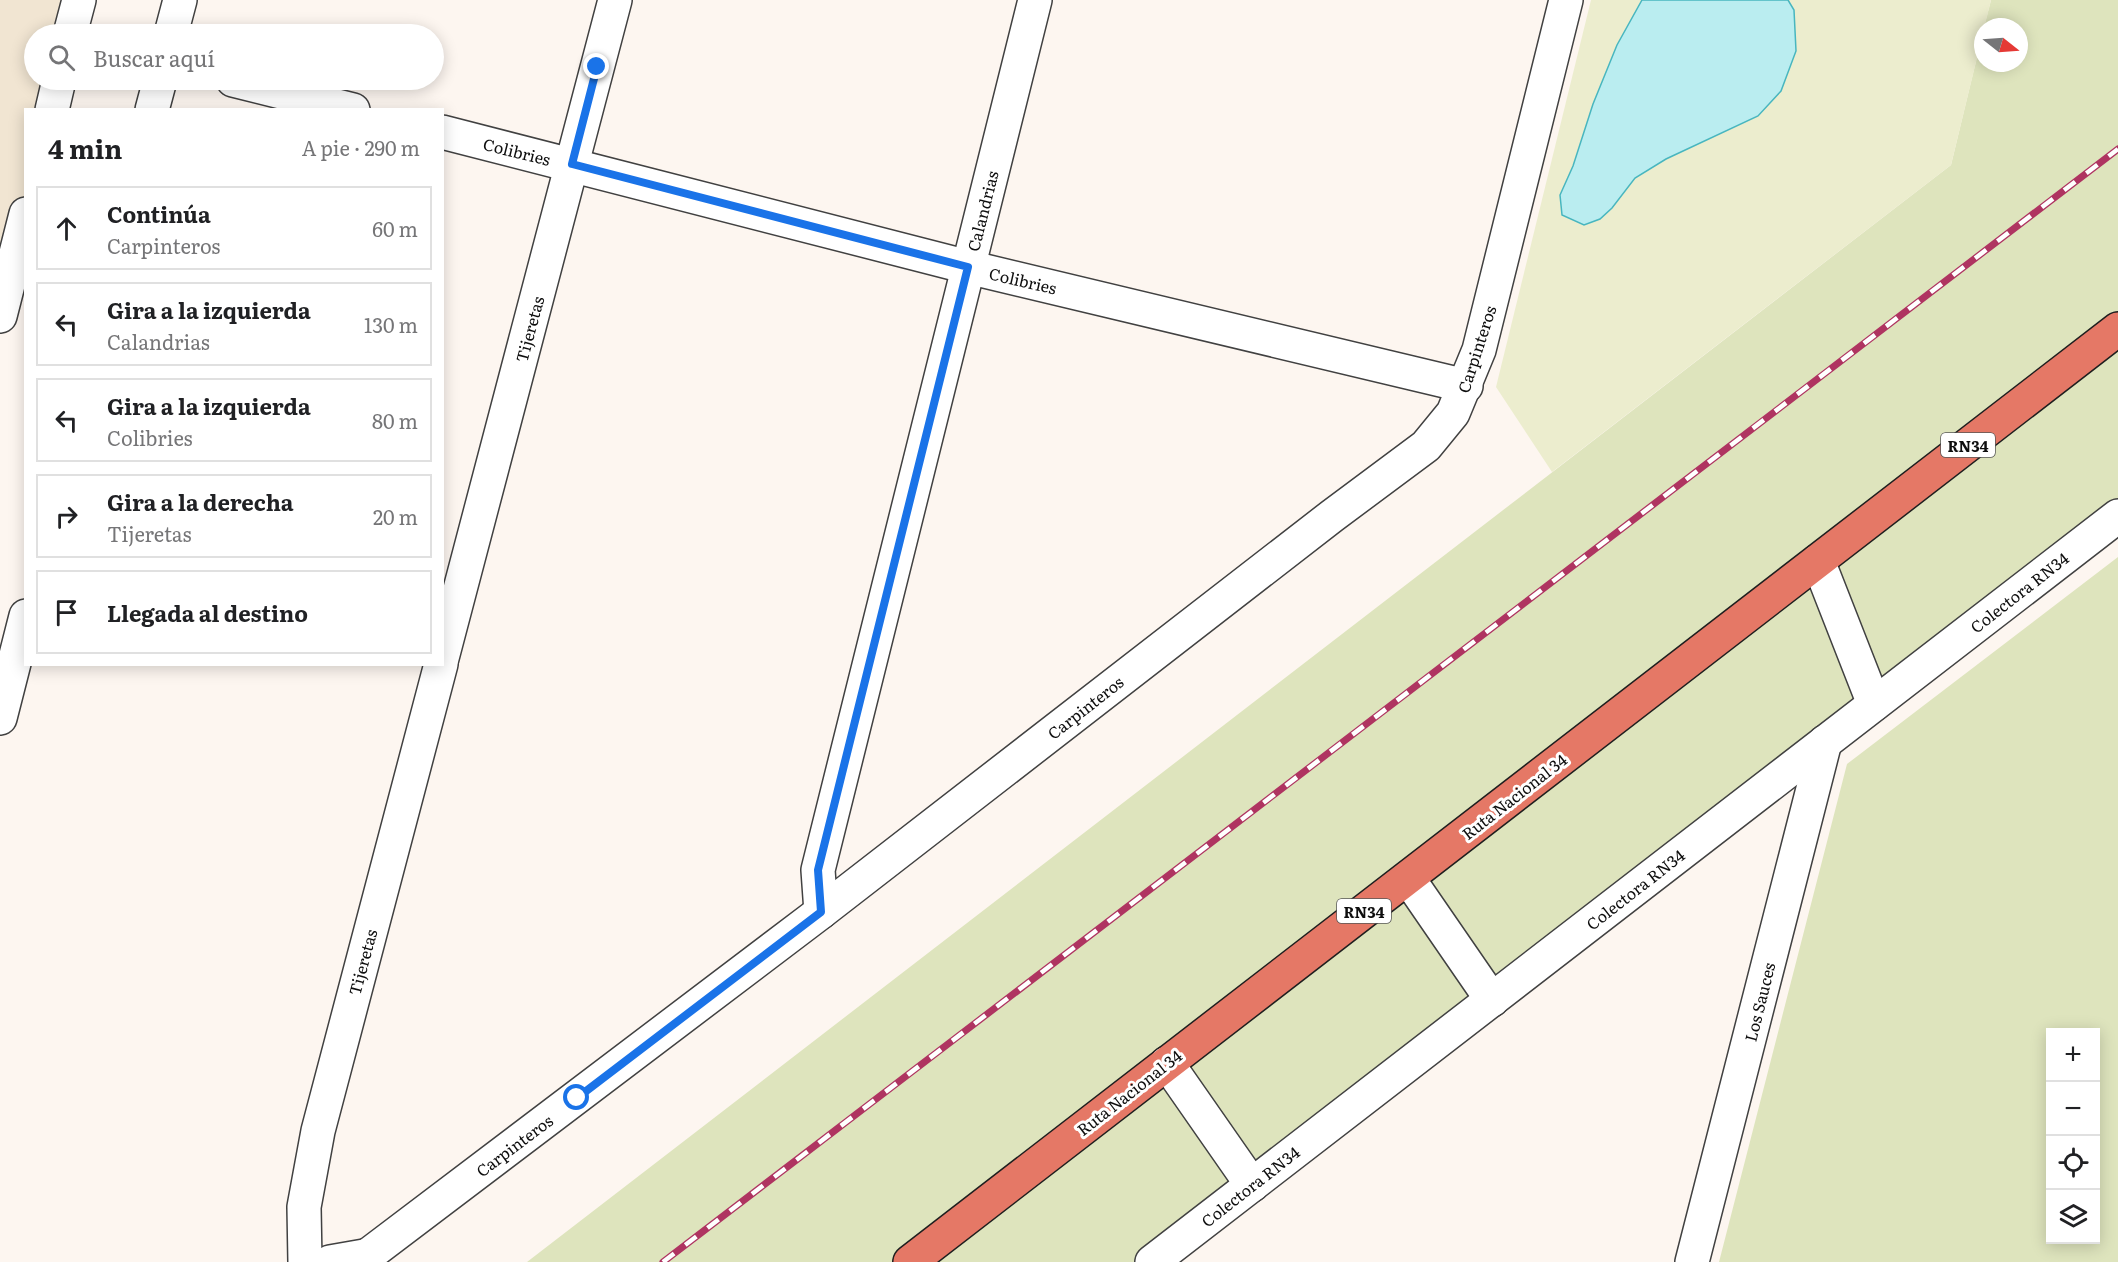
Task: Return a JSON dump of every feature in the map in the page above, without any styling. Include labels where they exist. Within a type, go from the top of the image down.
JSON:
[{"type":"highway","name":"Ruta Nacional 34","points":[[910,1262],[2118,329]]},
{"type":"street","points":[[73,24],[79,0]]},
{"type":"street","points":[[174,24],[180,0]]},
{"type":"street","name":"Tijeretas","points":[[444,650],[615,0]]},
{"type":"street","name":"Calandrias","points":[[821,912],[818,870],[1035,0]]},
{"type":"street","name":"Carpinteros","points":[[330,1262],[365,1258],[821,912],[1323,523],[1426,447],[1454,413],[1479,350],[1566,0]]},
{"type":"street","points":[[52,108],[57,90]]},
{"type":"street","points":[[153,108],[157,90]]},
{"type":"street","points":[[273,90],[345,108]]},
{"type":"street","name":"Colibries","points":[[444,132],[968,267],[1466,386]]},
{"type":"street","points":[[1,312],[24,222]]},
{"type":"street","name":"Colectora RN34","points":[[1152,1262],[2118,516]]},
{"type":"street","points":[[1818,561],[1874,704]]},
{"type":"street","points":[[0,718],[24,624]]},
{"type":"street","name":"Tijeretas","points":[[305,1262],[304,1208],[318,1131],[440,666]]},
{"type":"street","name":"Los Sauces","points":[[1692,1262],[1825,742]]},
{"type":"street","points":[[1408,878],[1492,1000]]},
{"type":"street","points":[[1167,1063],[1252,1185]]},
{"type":"shaded area","points":[[0,0],[79,0],[73,24],[24,24],[24,90],[57,90],[52,108],[24,108],[24,218],[0,316]]},
{"type":"green space","points":[[1591,0],[1991,0],[1987,18],[1974,18],[1974,70],[1951,165],[1552,472],[1496,387]]},
{"type":"green space","points":[[1991,0],[2118,0],[2118,516],[1152,1262],[527,1262],[1951,165],[1974,69],[1974,72],[2028,72],[2028,18],[1986,18]]},
{"type":"green space","points":[[2118,557],[2118,1262],[1719,1262],[1847,764]]},
{"type":"water","points":[[1642,0],[1788,0],[1794,10],[1796,51],[1781,91],[1758,116],[1666,159],[1635,178],[1612,208],[1600,219],[1584,225],[1562,215],[1560,195],[1573,166],[1593,104],[1617,45]]},
{"type":"railway","points":[[663,1262],[2118,149]]},
{"type":"route","points":[[577,1098],[821,912],[818,870],[968,267],[572,164],[597,67]]}]
